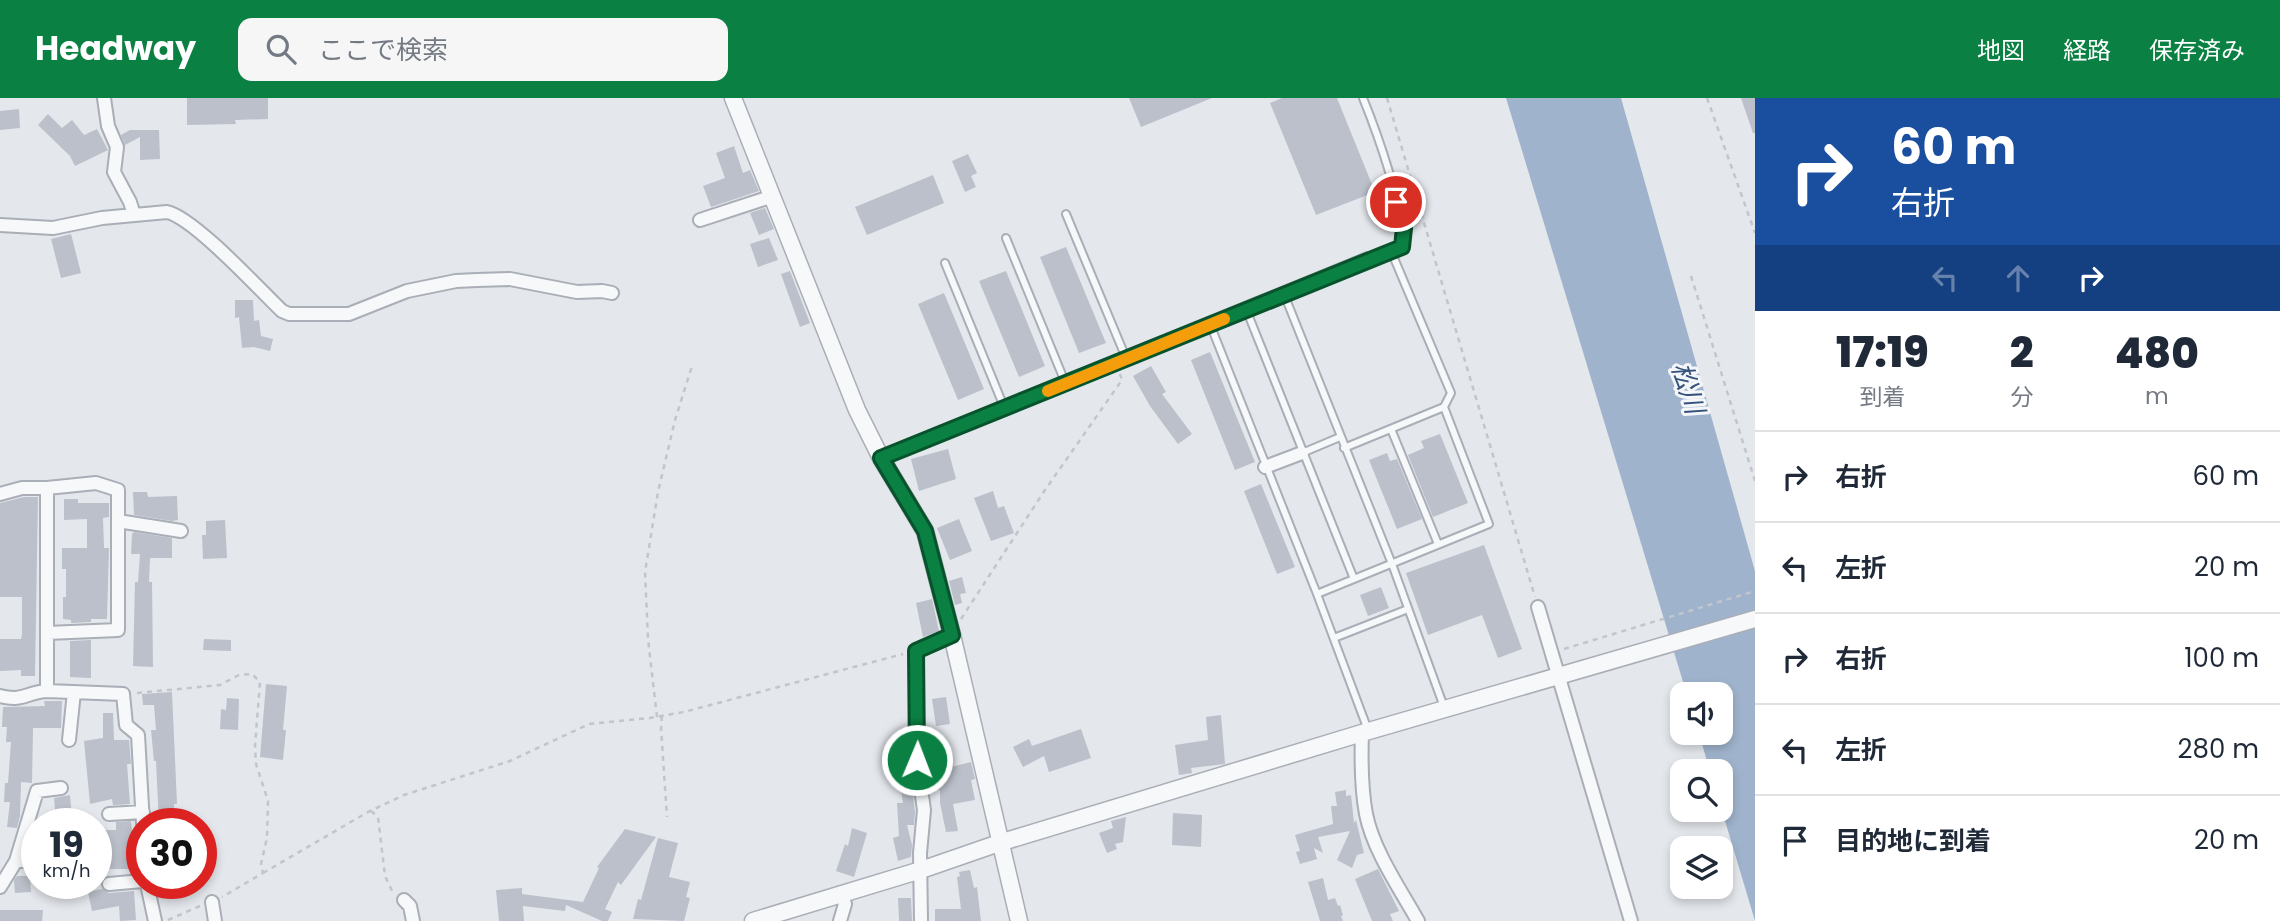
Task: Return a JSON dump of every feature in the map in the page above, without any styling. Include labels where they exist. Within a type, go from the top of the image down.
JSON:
[{"type":"street","points":[[104,98],[108,126],[117,147],[114,172],[134,215]]},
{"type":"street","points":[[733,98],[857,410],[881,458],[925,531],[951,630],[1018,921]]},
{"type":"street","points":[[700,220],[773,197]]},
{"type":"street","points":[[0,225],[53,228],[102,218],[167,212],[182,217],[282,311],[289,314],[349,314],[407,291],[456,281],[510,279],[577,292],[612,293]]},
{"type":"street","points":[[881,458],[1368,259]]},
{"type":"street","points":[[1265,467],[1302,453]]},
{"type":"street","points":[[0,494],[22,488],[96,483],[118,490],[118,630],[47,633]]},
{"type":"street","points":[[47,488],[47,691]]},
{"type":"street","points":[[118,521],[181,531]]},
{"type":"street","points":[[1538,607],[1563,675],[1630,921]]},
{"type":"street","points":[[753,921],[1365,732],[1755,619]]},
{"type":"street","points":[[921,921],[920,853],[924,810],[917,760],[916,651],[951,630]]},
{"type":"street","points":[[0,696],[23,698],[38,691],[123,694],[127,725],[138,735],[142,808]]},
{"type":"street","points":[[69,740],[74,692]]},
{"type":"street","points":[[1365,732],[1361,773],[1366,816],[1390,872],[1418,921]]},
{"type":"street","points":[[34,808],[37,791],[61,788]]},
{"type":"street","points":[[0,887],[21,850]]},
{"type":"street","points":[[16,861],[21,861]]},
{"type":"street","points":[[840,921],[845,904],[841,893]]},
{"type":"street","points":[[150,899],[155,921]]},
{"type":"street","points":[[404,900],[410,906],[413,921]]},
{"type":"street","points":[[212,902],[215,921]]},
{"type":"lane","points":[[1363,98],[1374,125],[1404,228],[1402,247],[1368,259]]},
{"type":"lane","points":[[1066,214],[1121,361]]},
{"type":"lane","points":[[1006,238],[1066,384]]},
{"type":"lane","points":[[1344,448],[1444,407],[1451,393],[1391,251]]},
{"type":"lane","points":[[945,263],[1005,409]]},
{"type":"lane","points":[[1284,293],[1392,564],[1445,709]]},
{"type":"lane","points":[[1246,309],[1354,579]]},
{"type":"lane","points":[[1210,324],[1334,638],[1365,732]]},
{"type":"lane","points":[[1317,594],[1489,524],[1444,407]]},
{"type":"lane","points":[[1391,429],[1438,544]]},
{"type":"lane","points":[[1302,453],[1340,437]]},
{"type":"lane","points":[[1334,638],[1408,608]]},
{"type":"path","points":[[1387,98],[1538,607]]},
{"type":"path","points":[[1707,98],[1755,233]]},
{"type":"path","points":[[1691,276],[1755,481]]},
{"type":"path","points":[[951,630],[960,622],[1045,490],[1122,380],[1121,361]]},
{"type":"path","points":[[657,717],[648,639],[645,572],[658,492],[675,420],[692,366]]},
{"type":"path","points":[[1560,650],[1755,591]]},
{"type":"path","points":[[164,921],[212,902],[404,795],[510,761],[589,724],[662,716],[916,651]]},
{"type":"path","points":[[123,694],[220,685],[239,674],[252,674],[260,682],[256,764],[268,801],[267,838],[261,864],[263,873]]},
{"type":"path","points":[[662,716],[660,728],[667,817]]},
{"type":"path","points":[[371,811],[379,817],[385,876],[391,894],[404,900]]},
{"type":"water","name":"松川","points":[[1506,98],[1621,98],[1755,571],[1755,921],[1733,847],[1733,836],[1730,836],[1725,822],[1733,822],[1733,759],[1706,759],[1702,745],[1733,745],[1733,682],[1683,682]]},
{"type":"building","points":[[187,98],[268,98],[268,119],[235,120],[236,124],[187,125]]},
{"type":"building","points":[[1129,98],[1212,98],[1141,127]]},
{"type":"building","points":[[1282,98],[1337,98],[1375,192],[1316,215],[1270,103]]},
{"type":"building","points":[[1741,98],[1755,98],[1755,133],[1753,133]]},
{"type":"building","points":[[19,109],[20,128],[0,130],[0,111]]},
{"type":"building","points":[[48,114],[62,128],[72,120],[84,135],[97,129],[108,150],[75,166],[70,156],[38,125]]},
{"type":"building","points":[[130,130],[159,130],[160,159],[140,160],[140,137],[125,145],[121,135]]},
{"type":"building","points":[[734,146],[743,173],[750,170],[759,191],[711,207],[703,186],[725,178],[716,153]]},
{"type":"building","points":[[968,154],[977,173],[971,176],[976,187],[965,192],[952,161]]},
{"type":"building","points":[[933,175],[944,203],[867,235],[855,207]]},
{"type":"building","points":[[765,208],[774,229],[759,235],[750,213]]},
{"type":"building","points":[[71,234],[81,273],[61,278],[51,239]]},
{"type":"building","points":[[769,238],[778,260],[758,267],[750,244]]},
{"type":"building","points":[[1066,247],[1106,343],[1079,353],[1040,257]]},
{"type":"building","points":[[790,271],[810,323],[800,327],[781,274]]},
{"type":"building","points":[[1006,271],[1045,366],[1019,377],[979,281]]},
{"type":"building","points":[[944,293],[984,389],[958,400],[918,304]]},
{"type":"building","points":[[235,300],[253,300],[254,321],[259,320],[261,336],[273,339],[270,351],[254,347],[242,348],[239,317],[235,318]]},
{"type":"building","points":[[1210,352],[1255,462],[1235,470],[1191,360]]},
{"type":"building","points":[[1151,366],[1166,392],[1162,394],[1192,434],[1178,444],[1150,406],[1133,376]]},
{"type":"building","points":[[1440,434],[1468,503],[1433,517],[1408,455],[1424,448],[1421,441]]},
{"type":"building","points":[[948,449],[956,479],[919,491],[911,459]]},
{"type":"building","points":[[1387,453],[1390,461],[1397,459],[1422,519],[1397,529],[1369,460]]},
{"type":"building","points":[[1261,484],[1295,567],[1277,574],[1244,491]]},
{"type":"building","points":[[993,491],[998,508],[1004,506],[1014,533],[991,541],[974,498]]},
{"type":"building","points":[[133,492],[147,492],[148,497],[177,496],[178,520],[134,515]]},
{"type":"building","points":[[24,497],[38,497],[35,676],[21,676],[21,670],[0,671],[0,639],[21,639],[22,597],[0,597],[0,503]]},
{"type":"building","points":[[64,499],[78,499],[78,503],[109,503],[109,517],[103,518],[104,548],[109,548],[107,619],[71,623],[71,620],[63,619],[66,569],[62,569],[62,548],[87,548],[87,519],[64,520]]},
{"type":"building","points":[[959,519],[972,551],[950,560],[937,528]]},
{"type":"building","points":[[225,520],[227,558],[203,559],[202,535],[206,535],[206,521]]},
{"type":"building","points":[[134,532],[172,538],[172,558],[150,558],[153,667],[133,666],[135,582],[138,582],[140,554],[131,554]]},
{"type":"building","points":[[1484,545],[1522,649],[1498,658],[1482,615],[1428,635],[1406,573]]},
{"type":"building","points":[[962,577],[966,593],[960,594],[962,603],[955,605],[949,581]]},
{"type":"building","points":[[1381,587],[1389,608],[1368,616],[1360,595]]},
{"type":"building","points":[[932,599],[939,631],[923,637],[916,603]]},
{"type":"building","points":[[204,639],[231,640],[231,651],[203,650]]},
{"type":"building","points":[[91,640],[91,678],[70,677],[70,641]]},
{"type":"building","points":[[266,684],[287,686],[283,760],[260,757]]},
{"type":"building","points":[[172,692],[177,804],[174,804],[174,808],[158,808],[156,761],[151,730],[156,730],[154,705],[143,705],[142,694]]},
{"type":"building","points":[[946,697],[950,724],[936,726],[932,699]]},
{"type":"building","points":[[227,698],[239,699],[238,730],[220,729],[221,709],[226,710]]},
{"type":"building","points":[[44,701],[62,701],[61,728],[33,728],[32,783],[21,782],[17,828],[7,827],[10,802],[4,802],[11,742],[6,742],[7,727],[2,727],[3,707],[45,706]]},
{"type":"building","points":[[103,713],[113,713],[114,740],[129,740],[131,764],[127,764],[130,804],[113,805],[112,799],[90,804],[84,741],[103,738]]},
{"type":"building","points":[[1221,715],[1225,764],[1191,768],[1192,773],[1179,775],[1175,745],[1208,740],[1206,717]]},
{"type":"building","points":[[1081,729],[1091,758],[1049,772],[1044,756],[1023,767],[1013,747],[1029,739],[1032,746]]},
{"type":"building","points":[[950,749],[951,767],[971,762],[975,779],[971,780],[975,800],[953,804],[958,831],[946,832],[940,790],[936,790],[933,750]]},
{"type":"building","points":[[912,788],[914,825],[907,825],[912,845],[911,857],[898,861],[893,838],[899,836],[897,803],[903,803],[901,790]]},
{"type":"building","points":[[1346,790],[1346,796],[1351,795],[1354,823],[1356,820],[1364,853],[1357,855],[1352,868],[1337,860],[1350,831],[1318,837],[1323,853],[1314,848],[1317,859],[1300,864],[1296,852],[1300,851],[1295,835],[1333,824],[1331,806],[1337,806],[1335,792]]},
{"type":"building","points":[[70,795],[71,808],[55,808],[54,798]]},
{"type":"building","points":[[1173,813],[1202,815],[1201,847],[1172,845]]},
{"type":"building","points":[[1126,817],[1123,842],[1115,844],[1117,849],[1107,853],[1099,833],[1113,828],[1111,821]]},
{"type":"building","points":[[126,821],[126,869],[112,869],[112,830],[116,830],[116,822]]},
{"type":"building","points":[[852,828],[867,833],[854,877],[836,871],[845,844],[848,846]]},
{"type":"building","points":[[625,829],[656,837],[621,885],[618,882],[605,909],[612,912],[608,921],[602,921],[566,905],[565,911],[523,906],[524,921],[499,921],[496,890],[522,888],[522,894],[583,902],[599,868],[597,867]]},
{"type":"building","points":[[658,838],[678,843],[669,877],[690,882],[686,897],[690,898],[684,921],[633,919]]},
{"type":"building","points":[[1378,869],[1399,911],[1390,914],[1393,921],[1372,921],[1355,879]]},
{"type":"building","points":[[970,870],[974,888],[977,887],[981,921],[935,921],[935,909],[961,909],[957,877],[960,876],[959,872]]},
{"type":"building","points":[[21,876],[21,893],[15,893],[14,880]]},
{"type":"building","points":[[1323,878],[1328,900],[1335,898],[1338,906],[1340,905],[1343,921],[1320,921],[1308,882]]},
{"type":"building","points":[[126,892],[126,899],[135,899],[136,920],[120,921],[119,906],[92,911],[89,899],[112,899],[112,893]]},
{"type":"building","points":[[898,898],[911,898],[912,921],[899,921]]},
{"type":"building","points":[[0,910],[43,910],[42,921],[0,921]]},
{"type":"slow traffic","points":[[1048,391],[1224,319]]},
{"type":"route","points":[[917,760],[916,651],[952,635],[925,531],[881,458],[1402,247],[1404,228],[1396,202]]}]
